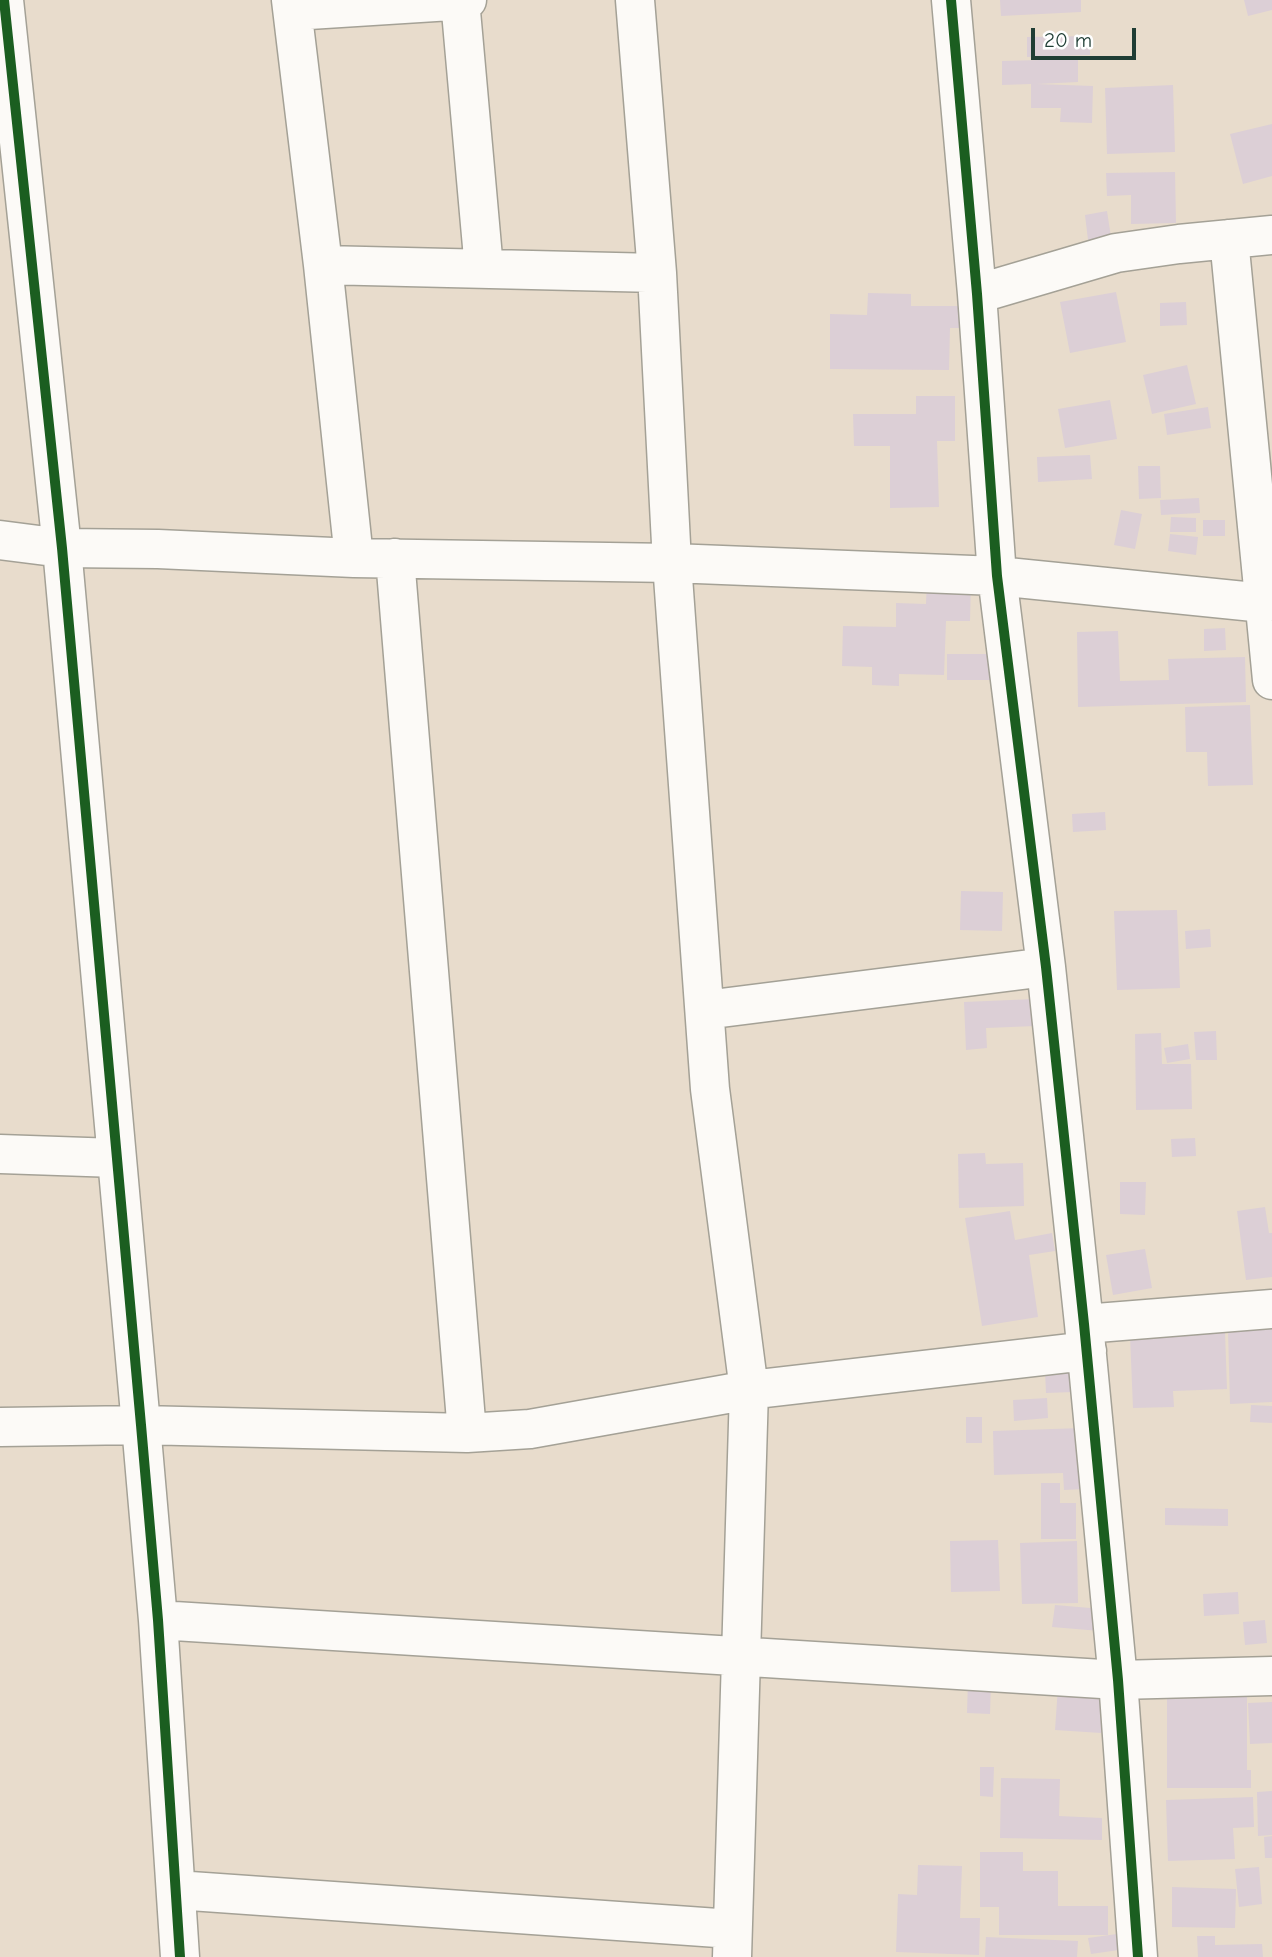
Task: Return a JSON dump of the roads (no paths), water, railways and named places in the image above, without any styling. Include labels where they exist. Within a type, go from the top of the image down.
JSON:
[{"type":"street","points":[[4,0],[62,548],[141,1425],[158,1620],[180,1957]]},
{"type":"street","points":[[460,0],[484,269]]},
{"type":"street","points":[[354,558],[292,6],[467,0]]},
{"type":"street","points":[[176,1890],[732,1943],[738,1718],[743,1656],[749,1390],[710,1089],[672,563],[657,272],[635,0]]},
{"type":"street","points":[[951,0],[977,294],[997,576],[1046,967],[1085,1338],[1118,1680],[1138,1957]]},
{"type":"street","points":[[977,294],[1116,253],[1272,235]]},
{"type":"street","points":[[1229,239],[1272,680]]},
{"type":"street","points":[[323,265],[657,272]]},
{"type":"street","points":[[0,540],[62,548],[158,549],[354,558],[672,563],[997,576],[1264,603]]},
{"type":"street","points":[[395,558],[467,1433]]},
{"type":"street","points":[[705,1010],[1046,967]]},
{"type":"street","points":[[0,1154],[116,1158]]},
{"type":"street","points":[[0,1427],[141,1425],[467,1433],[530,1429],[749,1390],[1272,1309]]},
{"type":"street","points":[[158,1620],[1118,1680],[1272,1676]]}]
